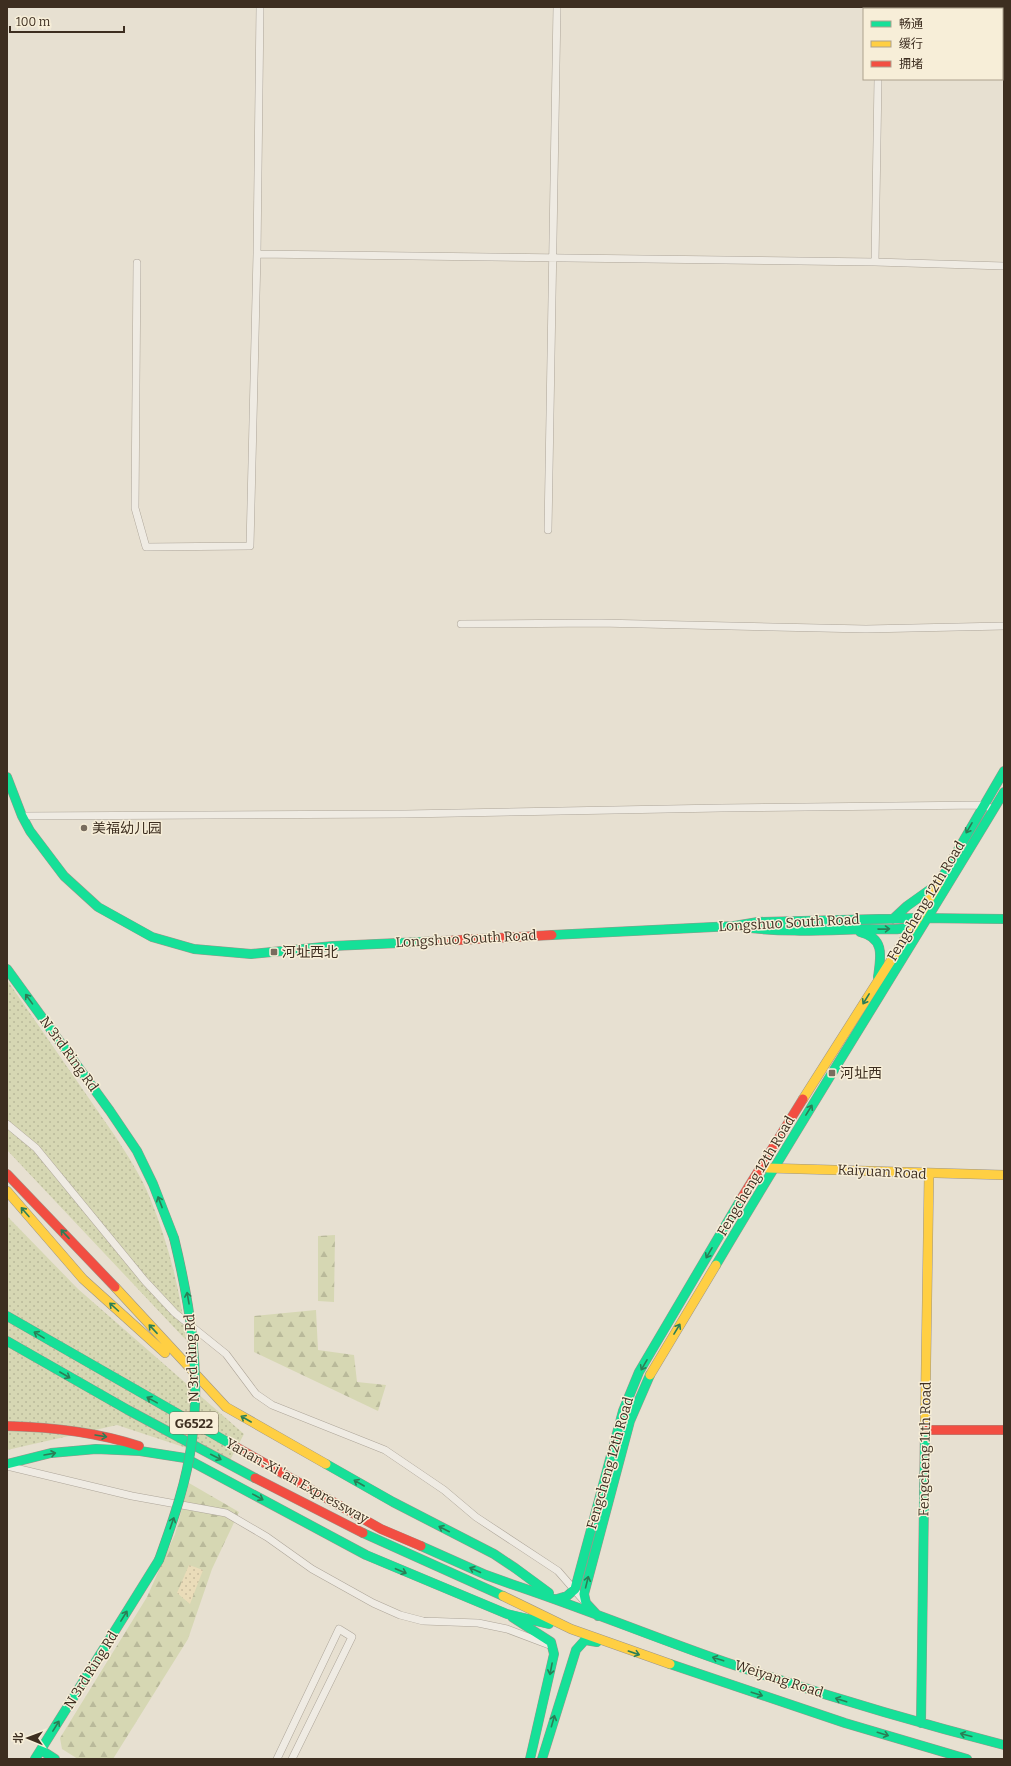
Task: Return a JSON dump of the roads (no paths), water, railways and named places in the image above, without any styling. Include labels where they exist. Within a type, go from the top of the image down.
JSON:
[{"type":"main road","name":"Fengcheng 12th Road","points":[[575,1589],[623,1411],[639,1372],[759,1168],[911,928],[923,919],[937,885],[1004,771]]},
{"type":"main road","name":"Longshuo South Road","points":[[7,777],[22,816],[30,831],[64,876],[98,907],[152,937],[194,949],[251,954],[333,946],[734,926],[758,922],[1004,918]]},
{"type":"main road","name":"Fengcheng 12th Road","points":[[586,1603],[584,1594],[602,1522],[630,1421],[648,1379],[923,919],[1004,792]]},
{"type":"main road","points":[[892,919],[907,906],[937,885]]},
{"type":"main road","points":[[734,926],[764,931],[911,928]]},
{"type":"main road","points":[[855,930],[873,936],[879,947],[882,956],[877,982]]},
{"type":"main road","name":"N 3rd Ring Rd","points":[[7,969],[110,1111],[137,1151],[153,1184],[174,1238],[184,1277],[192,1317],[195,1361],[195,1414],[187,1469],[174,1518],[160,1560],[35,1759]]},
{"type":"main road","name":"Kaiyuan Road","points":[[759,1168],[1004,1175]]},
{"type":"main road","points":[[7,1174],[40,1207],[226,1407]]},
{"type":"main road","name":"Fengcheng 11th Road","points":[[921,1723],[929,1174]]},
{"type":"main road","points":[[7,1191],[83,1279],[226,1407],[393,1502],[494,1554],[557,1599],[567,1596],[575,1589]]},
{"type":"main road","name":"Yanan-Xi 'an Expressway","points":[[7,1316],[104,1373],[381,1529],[511,1584],[557,1599]]},
{"type":"main road","name":"Yanan-Xi 'an Expressway","points":[[7,1341],[95,1392],[224,1462],[375,1539],[571,1629]]},
{"type":"main road","points":[[7,1426],[36,1426],[118,1439],[154,1451],[185,1458],[366,1555],[506,1614],[545,1637],[551,1642],[554,1654],[530,1759]]},
{"type":"main road","points":[[925,1430],[1004,1430]]},
{"type":"main road","points":[[9,1464],[67,1451],[111,1448],[154,1451]]},
{"type":"main road","name":"Weiyang Road","points":[[557,1599],[598,1616],[686,1648],[866,1708],[1004,1745]]},
{"type":"main road","points":[[586,1603],[598,1616]]},
{"type":"main road","points":[[506,1614],[571,1629]]},
{"type":"main road","name":"Weiyang Road","points":[[571,1629],[613,1645],[838,1720],[967,1759]]},
{"type":"main road","points":[[542,1759],[565,1679],[576,1650],[585,1640],[613,1645]]},
{"type":"main road","points":[[41,1750],[55,1759]]},
{"type":"street","points":[[137,262],[135,508],[146,547],[250,546],[257,254],[260,7]]},
{"type":"street","points":[[548,530],[557,7]]},
{"type":"street","points":[[875,262],[878,80]]},
{"type":"street","points":[[257,254],[875,262],[1004,266]]},
{"type":"street","points":[[461,624],[599,623],[866,629],[1004,626]]},
{"type":"street","points":[[22,816],[398,814],[983,805],[993,810]]},
{"type":"street","points":[[7,1124],[36,1148],[145,1281],[175,1313],[226,1354],[256,1394],[272,1405],[385,1450],[444,1490],[476,1517],[558,1571],[586,1603]]},
{"type":"street","points":[[9,1464],[132,1496],[226,1513],[267,1537],[312,1569],[373,1603],[400,1615],[423,1621],[478,1623],[507,1629],[552,1646]]},
{"type":"street","points":[[277,1759],[339,1629],[352,1637],[292,1759]]},
{"type":"place","name":"美福幼儿园","points":[[84,828]]},
{"type":"place","name":"河址西北","points":[[274,952]]},
{"type":"place","name":"河址西","points":[[832,1073]]}]
